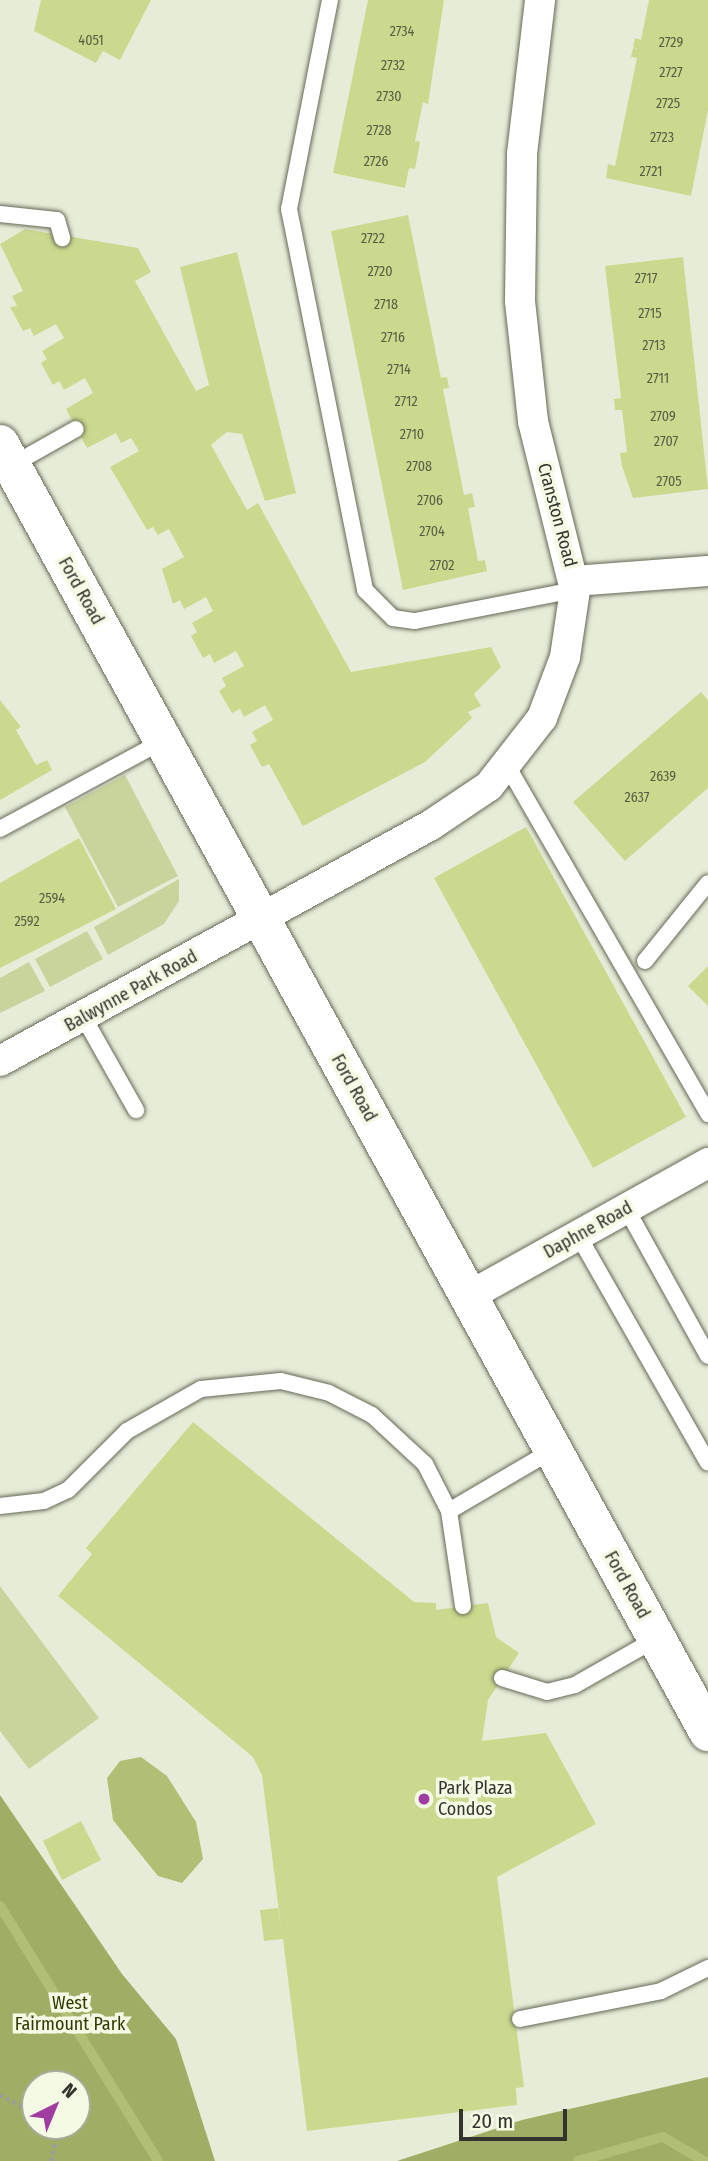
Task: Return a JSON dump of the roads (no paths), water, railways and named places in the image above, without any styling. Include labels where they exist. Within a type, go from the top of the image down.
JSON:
[{"type":"main road","name":"Ford Road","points":[[6,454],[708,1732]]},
{"type":"street","name":"Cranston Road","points":[[261,918],[431,825],[508,767],[556,688],[575,586],[533,421],[520,300],[522,155],[540,0]]},
{"type":"street","points":[[575,586],[708,571]]},
{"type":"street","name":"Balwynne Park Road","points":[[0,1061],[84,1018],[261,918]]},
{"type":"street","name":"Daphne Road","points":[[469,1296],[708,1163]]},
{"type":"lane","points":[[330,0],[289,209],[365,590],[393,618],[415,621],[575,586]]},
{"type":"lane","points":[[0,214],[57,220],[62,238]]},
{"type":"lane","points":[[6,454],[76,429]]},
{"type":"lane","points":[[0,829],[163,741]]},
{"type":"lane","points":[[508,767],[708,1115]]},
{"type":"lane","points":[[645,961],[708,883]]},
{"type":"lane","points":[[84,1018],[135,1110]]},
{"type":"lane","points":[[626,1208],[708,1356]]},
{"type":"lane","points":[[578,1235],[708,1463]]},
{"type":"lane","points":[[0,1506],[44,1501],[68,1490],[127,1431],[201,1389],[281,1381],[329,1392],[372,1415],[425,1464],[449,1511],[463,1606]]},
{"type":"lane","points":[[449,1511],[553,1450]]},
{"type":"lane","points":[[502,1678],[547,1692],[575,1685],[656,1639]]},
{"type":"lane","points":[[520,2019],[661,1991],[708,1968]]},
{"type":"waterway","points":[[0,1906],[158,2161]]},
{"type":"waterway","points":[[578,2161],[663,2137],[704,2161]]},
{"type":"place","name":"Park Plaza Condos","points":[[424,1799]]},
{"type":"park label","name":"West Fairmount Park","points":[[70,2014]]}]
